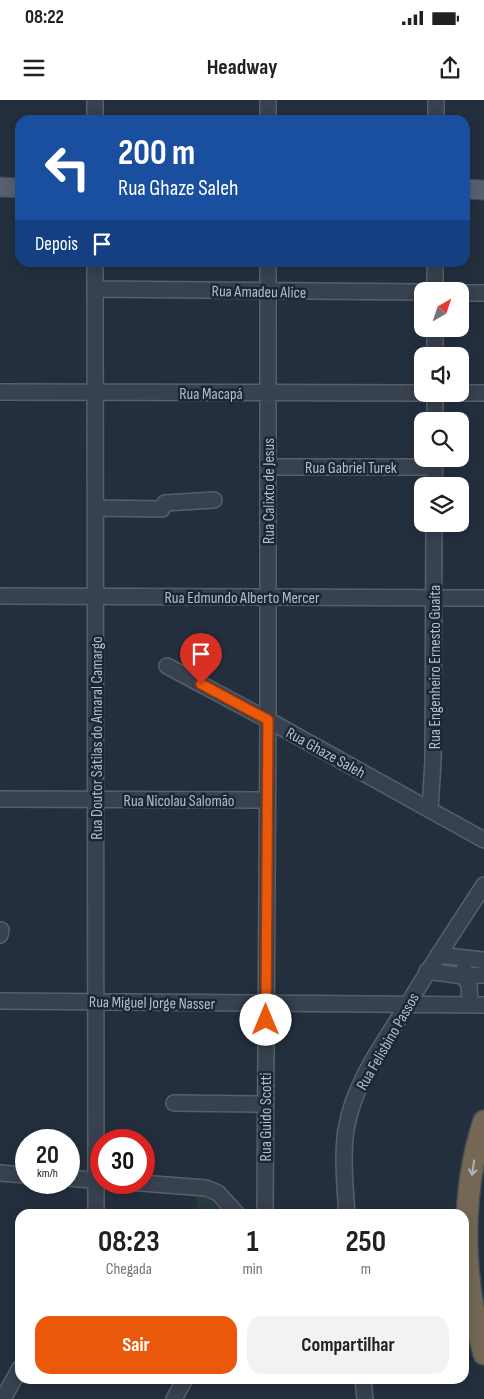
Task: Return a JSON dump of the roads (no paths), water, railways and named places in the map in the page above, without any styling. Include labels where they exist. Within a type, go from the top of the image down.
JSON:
[{"type":"highway","points":[[469,1215],[472,1172],[477,1144],[484,1121]]},
{"type":"highway","points":[[469,1256],[470,1283],[475,1317],[484,1354]]},
{"type":"main road","points":[[0,187],[15,188]]},
{"type":"main road","points":[[470,189],[484,190]]},
{"type":"street","points":[[95,100],[95,115]]},
{"type":"street","points":[[268,100],[268,115]]},
{"type":"street","points":[[436,100],[436,115]]},
{"type":"street","name":"Rua Doutor Sátilas do Amaral Camargo","points":[[95,267],[96,1001],[98,1129]]},
{"type":"street","name":"Rua Calixto de Jesus","points":[[268,267],[268,720]]},
{"type":"street","points":[[435,267],[435,282]]},
{"type":"street","name":"Rua Amadeu Alice","points":[[95,289],[414,292]]},
{"type":"street","points":[[469,293],[484,293]]},
{"type":"street","name":"Rua Macapá","points":[[0,392],[414,393]]},
{"type":"street","points":[[469,393],[484,393]]},
{"type":"street","name":"Rua Gabriel Turek","points":[[268,467],[414,463]]},
{"type":"street","points":[[96,508],[162,509],[165,503],[214,500]]},
{"type":"street","name":"Rua Engenheiro Ernesto Guaíta","points":[[430,810],[433,760],[434,532]]},
{"type":"street","name":"Rua Edmundo Alberto Mercer","points":[[0,596],[484,598]]},
{"type":"street","name":"Rua Ghaze Saleh","points":[[167,666],[484,840]]},
{"type":"street","name":"Rua Guido Scotti","points":[[264,1209],[268,720]]},
{"type":"street","name":"Rua Nicolau Salomão","points":[[0,799],[267,800]]},
{"type":"street","name":"Rua Felisbino Passos","points":[[347,1209],[344,1146],[351,1110],[364,1075],[427,971],[484,885]]},
{"type":"street","points":[[438,955],[484,960]]},
{"type":"street","points":[[464,958],[463,976],[480,1002]]},
{"type":"street","points":[[427,971],[463,976],[484,975]]},
{"type":"street","name":"Rua Miguel Jorge Nasser","points":[[0,1000],[408,1004],[480,1002]]},
{"type":"street","points":[[174,1103],[265,1104]]},
{"type":"street","points":[[0,1173],[15,1174]]},
{"type":"street","points":[[155,1184],[213,1190],[232,1209]]},
{"type":"street","name":"Rua Doutor Sátilas do Amaral Camargo","points":[[96,1209],[98,1194]]},
{"type":"street","points":[[3,1399],[15,1377]]},
{"type":"street","points":[[174,1399],[182,1384]]},
{"type":"street","points":[[364,1384],[365,1399]]}]
